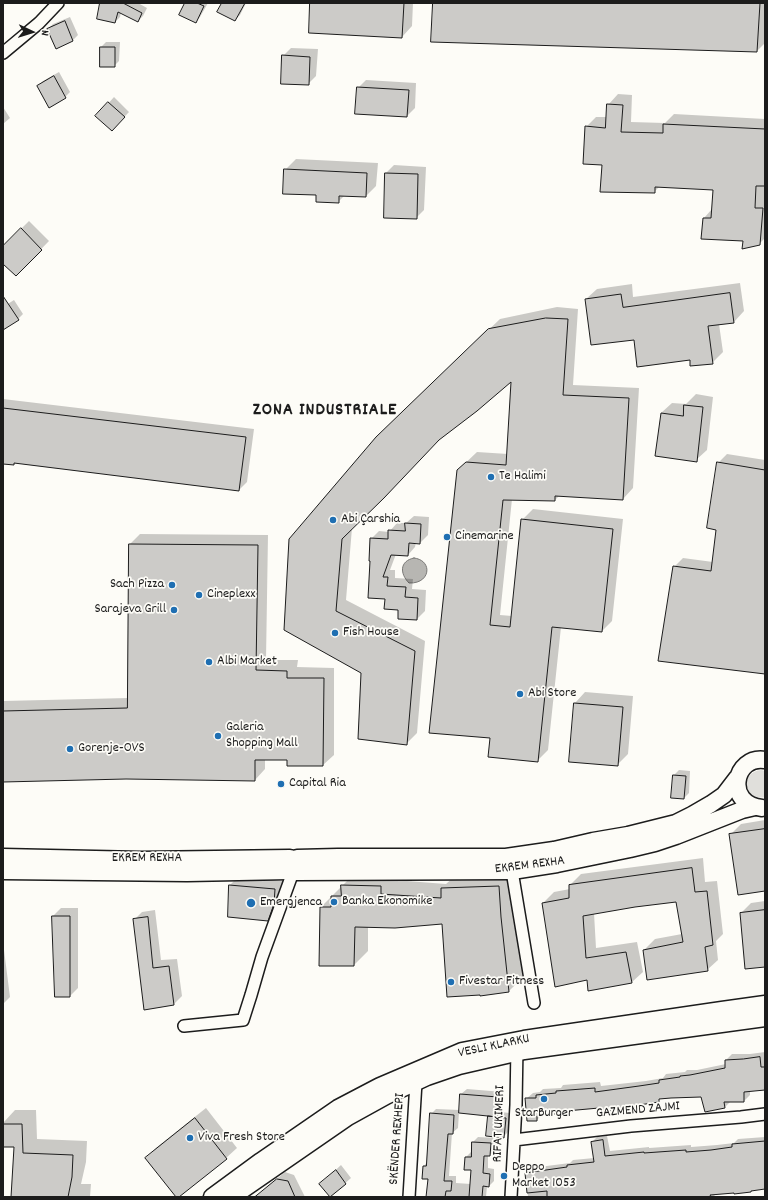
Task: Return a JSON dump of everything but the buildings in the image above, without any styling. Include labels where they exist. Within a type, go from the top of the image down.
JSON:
[{"type":"street","points":[[3,53],[39,23],[58,3]]},
{"type":"street","name":"EKREM REXHA","points":[[3,871],[187,873],[293,866],[338,857],[506,857],[554,850],[628,835],[676,823],[724,795],[746,765],[753,761],[765,760]]},
{"type":"street","name":"EKREM REXHA","points":[[737,778],[737,786],[743,800],[748,804],[760,807]]},
{"type":"street","name":"EKREM REXHA","points":[[3,857],[512,871],[557,864],[648,844],[676,836],[742,810],[760,807]]},
{"type":"street","points":[[184,1026],[243,1020],[262,957],[293,866]]},
{"type":"street","points":[[512,871],[534,1003]]},
{"type":"street","name":"VESLI KLARKU","points":[[212,1197],[338,1108],[380,1086],[462,1051],[517,1047],[722,1010],[765,1004]]},
{"type":"street","name":"VESLI KLARKU","points":[[232,1197],[348,1117],[386,1096],[416,1082],[459,1066],[517,1047],[524,1051],[765,1018]]},
{"type":"street","name":"RIFAT UKIMERI","points":[[512,1197],[517,1047]]},
{"type":"street","name":"SKËNDER REXHEPI","points":[[409,1197],[416,1082]]},
{"type":"street","name":"GAZMEND ZAJMI","points":[[514,1140],[631,1126],[765,1114]]},
{"type":"shaded area","points":[[414,558],[424,563],[427,567],[427,572],[422,580],[409,583],[404,576],[402,568],[406,562]]},
{"type":"shaded area","points":[[761,770],[765,771],[765,797],[752,795],[747,786],[749,776],[754,772]]},
{"type":"place","name":"Te Halimi","points":[[491,477]]},
{"type":"place","name":"Abi Çarshia","points":[[333,520]]},
{"type":"place","name":"Cinemarine","points":[[447,537]]},
{"type":"place","name":"Sach Pizza","points":[[172,585]]},
{"type":"place","name":"Cineplexx","points":[[199,595]]},
{"type":"place","name":"Sarajeva Grill","points":[[174,610]]},
{"type":"place","name":"Fish House","points":[[335,633]]},
{"type":"place","name":"Albi Market","points":[[209,662]]},
{"type":"place","name":"Abi Store","points":[[520,694]]},
{"type":"place","name":"Galeria Shopping Mall","points":[[218,736]]},
{"type":"place","name":"Gorenje-OVS","points":[[70,749]]},
{"type":"place","name":"Capital Ria","points":[[281,784]]},
{"type":"place","name":"Banka Ekonomike","points":[[334,902]]},
{"type":"place","name":"Emergjenca","points":[[251,903]]},
{"type":"place","name":"Fivestar Fitness","points":[[451,982]]},
{"type":"place","name":"StarBurger","points":[[544,1099]]},
{"type":"place","name":"Viva Fresh Store","points":[[190,1138]]},
{"type":"place","name":"Deppo Market 1053","points":[[504,1176]]},
{"type":"district","name":"ZONA INDUSTRIALE","points":[[325,412]]}]
